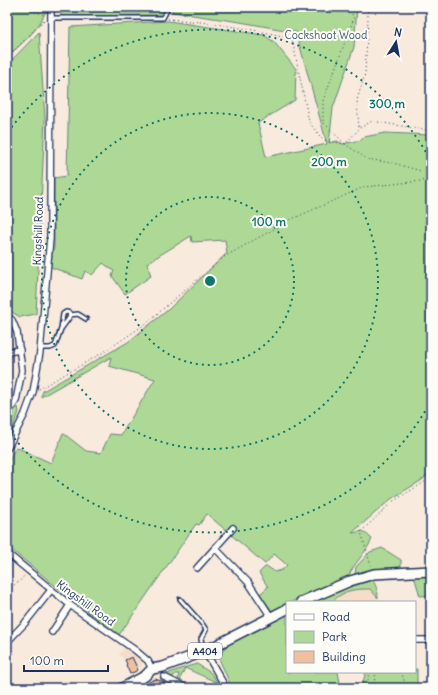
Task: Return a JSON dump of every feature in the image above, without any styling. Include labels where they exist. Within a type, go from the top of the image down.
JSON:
[{"type":"main road","points":[[303,601],[350,581],[374,574],[431,571]]},
{"type":"main road","name":"A404","points":[[127,687],[145,676],[152,669],[163,667],[203,652],[286,610]]},
{"type":"street","name":"Kingshill Road","points":[[7,449],[25,414],[33,392],[40,348],[50,238],[51,7]]},
{"type":"street","points":[[7,316],[12,320],[17,332],[22,370],[16,401],[7,411]]},
{"type":"street","points":[[7,352],[20,350]]},
{"type":"street","points":[[197,568],[233,528]]},
{"type":"street","points":[[215,548],[248,582],[271,617]]},
{"type":"street","name":"Kingshill Road","points":[[7,553],[70,605],[135,650],[148,661],[152,669]]},
{"type":"street","points":[[7,642],[25,623],[51,590]]},
{"type":"street","points":[[52,632],[70,605]]},
{"type":"street","points":[[416,640],[431,640]]},
{"type":"street","points":[[203,652],[210,660],[226,688]]},
{"type":"street","points":[[164,677],[186,688]]},
{"type":"lane","points":[[52,18],[163,18],[168,8]]},
{"type":"lane","points":[[40,348],[50,348],[55,346],[61,329],[63,314],[66,312],[70,313],[70,315],[78,314],[86,319]]},
{"type":"lane","points":[[61,329],[70,315]]},
{"type":"lane","points":[[180,599],[206,630],[201,639],[203,652]]},
{"type":"path","points":[[7,58],[46,18],[28,7]]},
{"type":"path","points":[[348,7],[354,18],[323,101],[323,122],[345,144],[367,159],[397,164],[431,174]]},
{"type":"path","points":[[359,129],[357,100],[365,74],[368,7]]},
{"type":"path","points":[[163,18],[203,21],[244,27],[292,38],[309,122],[323,140],[345,144]]},
{"type":"path","points":[[345,144],[359,129],[372,121],[431,131]]},
{"type":"path","points":[[33,392],[49,385],[104,352],[144,325],[224,257],[290,220],[364,187],[431,180]]},
{"type":"path","points":[[374,574],[361,532],[392,502],[431,478]]},
{"type":"path","points":[[7,589],[19,582],[28,571]]},
{"type":"path","points":[[366,688],[370,673]]},
{"type":"path","points":[[373,688],[376,673]]},
{"type":"path","points":[[401,673],[405,683],[404,688]]},
{"type":"shaded area","points":[[370,589],[379,601],[333,601],[339,595],[348,591]]},
{"type":"shaded area","points":[[125,648],[142,662],[142,666],[133,672],[126,661],[119,654]]},
{"type":"green space","points":[[7,7],[47,7],[36,29],[7,57]]},
{"type":"green space","points":[[61,7],[161,7],[161,15],[61,16]]},
{"type":"green space","name":"Cockshoot Wood","points":[[173,7],[357,7],[354,47],[333,108],[329,143],[337,141],[343,144],[361,140],[364,137],[385,133],[431,135],[431,472],[422,480],[391,499],[352,533],[363,531],[372,539],[348,577],[293,601],[286,601],[286,604],[272,611],[260,594],[268,587],[259,573],[265,567],[268,567],[275,572],[282,570],[287,565],[274,554],[265,564],[207,514],[199,525],[196,524],[119,635],[70,598],[7,546],[7,464],[16,447],[51,463],[63,433],[86,451],[101,453],[110,434],[121,435],[155,379],[109,366],[111,357],[41,397],[43,391],[128,342],[169,309],[227,253],[225,240],[192,242],[191,236],[147,263],[151,276],[125,294],[112,276],[114,271],[103,263],[92,275],[85,271],[82,279],[51,267],[54,249],[54,178],[67,176],[70,27],[168,21],[264,35],[274,42],[296,69],[295,100],[258,123],[266,157],[327,144],[296,32],[172,12]]},
{"type":"green space","points":[[39,32],[45,118],[36,314],[20,317],[7,309],[7,65]]},
{"type":"green space","points":[[18,407],[19,412],[7,442],[7,415]]},
{"type":"green space","points":[[382,548],[401,560],[401,567],[355,574],[356,567],[370,552]]},
{"type":"green space","points":[[431,575],[431,595],[420,596],[414,576]]},
{"type":"green space","points":[[371,579],[378,593],[378,598],[370,589],[359,589],[349,591],[333,601],[312,601]]},
{"type":"green space","points":[[286,614],[286,673],[338,673],[341,688],[232,688],[220,661],[221,654],[229,644]]},
{"type":"green space","points":[[197,664],[211,673],[221,688],[213,688],[216,682],[185,668],[180,679],[183,681],[182,683],[178,679],[179,674],[175,674],[173,677],[166,674]]},
{"type":"green space","points":[[417,669],[417,688],[361,688],[366,673],[416,673]]},
{"type":"building","points":[[132,657],[138,670],[130,674],[125,660]]},
{"type":"building","points":[[155,679],[164,682],[166,686],[162,688],[138,688]]}]
